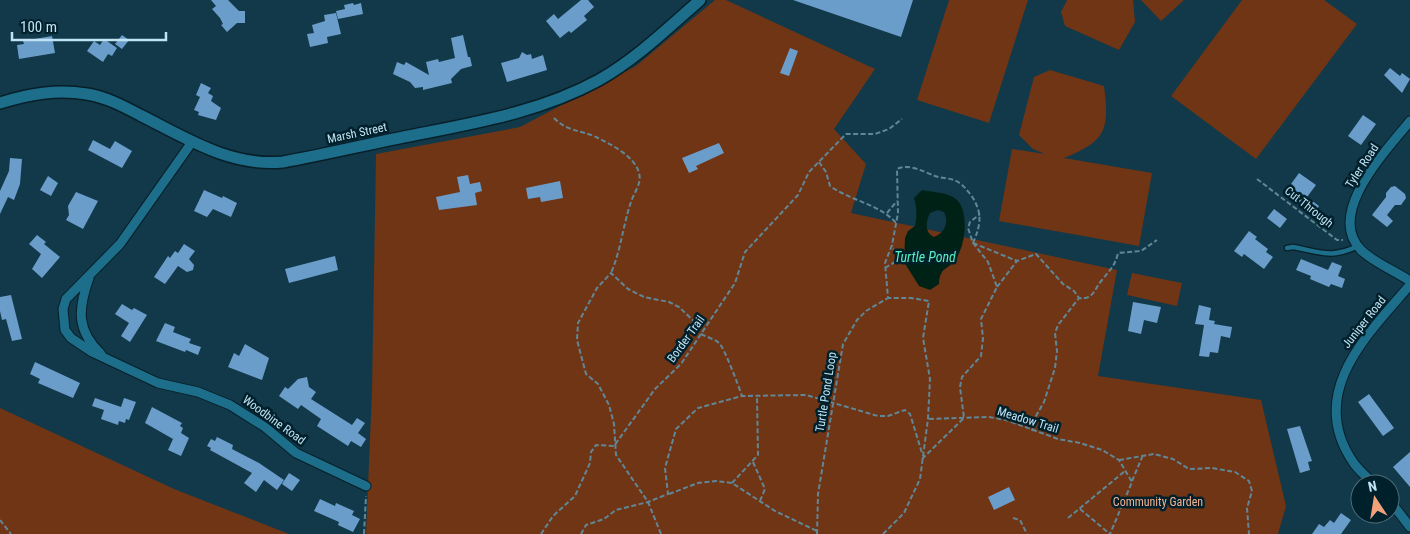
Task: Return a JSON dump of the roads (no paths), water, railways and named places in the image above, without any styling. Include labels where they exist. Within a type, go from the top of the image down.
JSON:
[{"type":"street","name":"Marsh Street","points":[[0,103],[46,92],[88,94],[114,102],[192,142],[232,158],[273,163],[503,116],[549,102],[600,79],[644,48],[700,0]]},
{"type":"street","name":"Tyler Road","points":[[1355,243],[1350,230],[1350,210],[1364,183],[1410,121]]},
{"type":"street","name":"Woodbine Road","points":[[192,142],[120,244],[66,299],[63,319],[65,330],[71,338],[109,361],[158,382],[198,392],[230,404],[265,427],[296,453],[366,486]]},
{"type":"street","points":[[1355,243],[1362,251],[1410,281]]},
{"type":"street","name":"Woodbine Road","points":[[90,276],[81,310],[84,333],[109,361]]},
{"type":"street","name":"Juniper Road","points":[[1364,474],[1353,462],[1338,428],[1335,411],[1338,388],[1349,361],[1410,285]]},
{"type":"street","points":[[1400,514],[1410,527]]},
{"type":"lane","points":[[1287,248],[1293,247],[1332,255],[1344,253],[1355,243]]},
{"type":"water","name":"Turtle Pond","points":[[922,190],[948,195],[956,199],[963,211],[965,227],[960,251],[954,261],[941,274],[939,284],[930,290],[919,286],[904,262],[905,238],[916,222],[914,198]],"holes":[[[938,210],[944,212],[945,227],[941,233],[934,237],[927,229],[930,213]]]},
{"type":"park label","name":"Community Garden","points":[[1158,502]]}]
